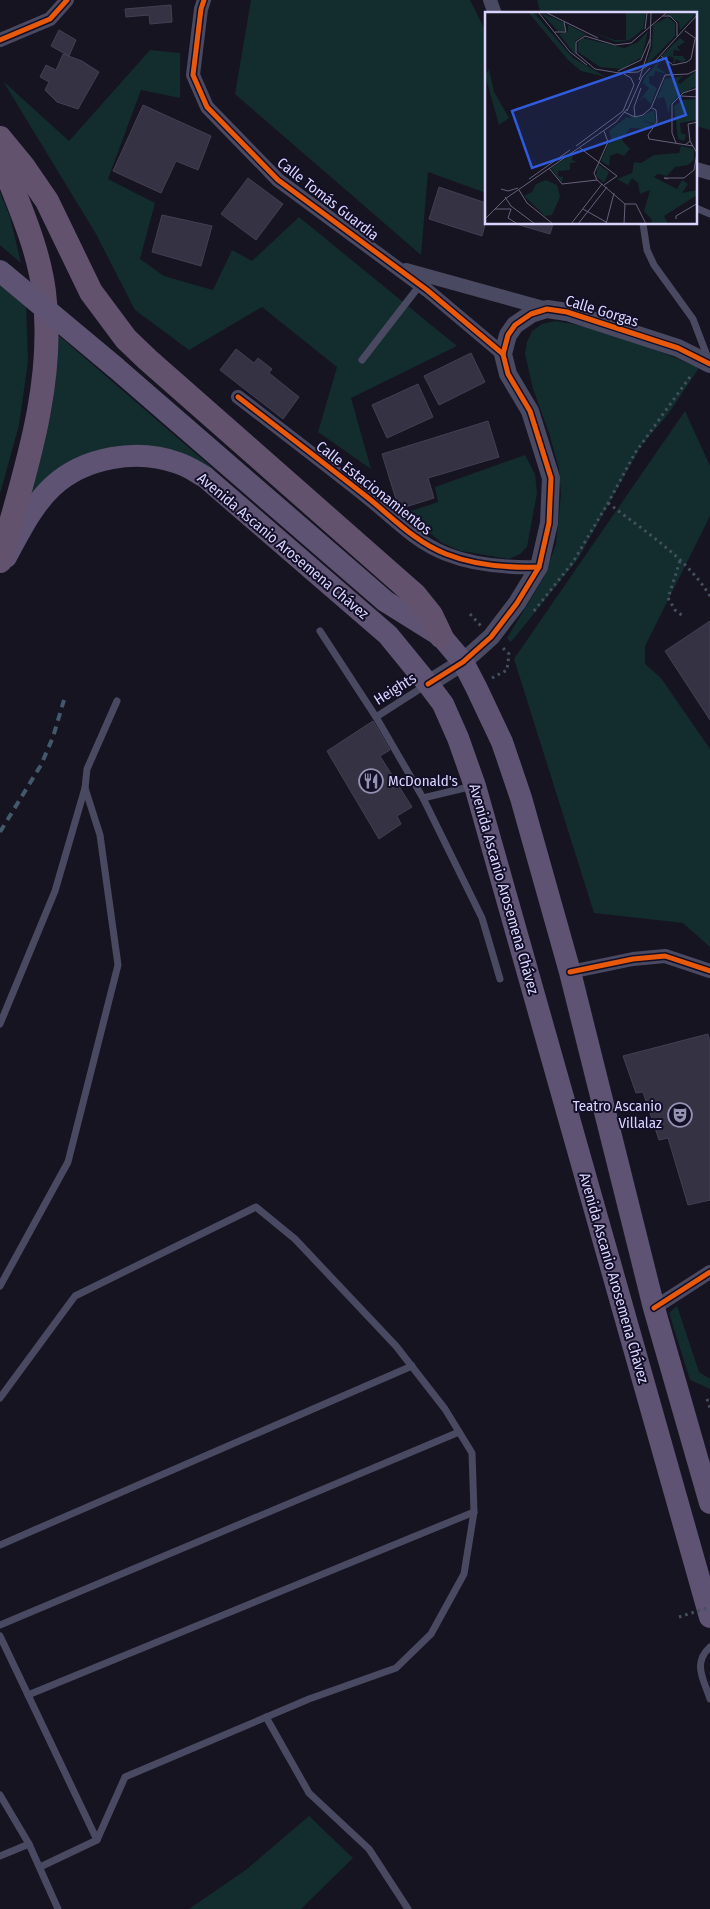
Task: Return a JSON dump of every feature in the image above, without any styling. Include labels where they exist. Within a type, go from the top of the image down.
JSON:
[{"type":"highway","points":[[0,138],[23,166],[47,201],[90,292],[126,339],[415,595],[432,615],[441,636]]},
{"type":"highway","points":[[0,155],[34,247],[44,292],[46,366],[23,478],[0,561]]},
{"type":"main road","name":"Avenida Ascanio Arosemena Chávez","points":[[0,271],[115,367],[385,601],[441,636],[463,662],[502,742],[513,772],[570,972],[654,1308],[710,1503]]},
{"type":"main road","name":"Avenida Ascanio Arosemena Chávez","points":[[0,569],[35,509],[52,487],[66,476],[88,464],[105,459],[148,457],[176,462],[205,477],[388,636],[443,704],[458,738],[475,786],[710,1617]]},
{"type":"street","points":[[0,40],[50,19],[67,0]]},
{"type":"street","name":"Calle Tomás Guardia","points":[[204,0],[201,9],[193,75],[207,107],[278,180],[420,285],[503,354]]},
{"type":"street","points":[[490,0],[494,12]]},
{"type":"street","name":"Calle Tomás Guardia","points":[[395,268],[547,309]]},
{"type":"street","name":"Calle Gorgas","points":[[503,354],[508,335],[515,324],[531,314],[547,309],[567,312],[678,348],[707,362]]},
{"type":"street","points":[[428,684],[463,662],[491,637],[517,603],[539,568],[550,523],[551,478],[530,411],[508,374],[503,354]]},
{"type":"street","name":"Calle Estacionamientos","points":[[238,397],[367,497],[422,543],[446,554],[472,562],[494,566],[539,568]]},
{"type":"street","points":[[570,972],[633,958],[666,956],[710,971]]},
{"type":"street","points":[[654,1308],[710,1272]]},
{"type":"lane","points":[[698,209],[710,214]]},
{"type":"lane","points":[[642,225],[647,250],[654,265],[693,319],[707,362]]},
{"type":"lane","points":[[362,360],[420,285]]},
{"type":"lane","points":[[320,631],[376,716],[423,798],[482,918],[500,979]]},
{"type":"lane","name":"Heights","points":[[376,716],[428,684]]},
{"type":"lane","points":[[0,1024],[55,891],[85,788],[87,769],[117,701]]},
{"type":"lane","points":[[423,798],[475,786]]},
{"type":"lane","points":[[0,1286],[68,1162],[118,965],[100,835],[85,788]]},
{"type":"lane","points":[[0,1398],[75,1296],[256,1207],[295,1239],[396,1346],[445,1409],[472,1453],[474,1512],[464,1574],[431,1634],[396,1668],[309,1699],[125,1777],[97,1840],[40,1867]]},
{"type":"lane","points":[[0,1545],[412,1366]]},
{"type":"lane","points":[[0,1625],[459,1432]]},
{"type":"lane","points":[[28,1695],[474,1512]]},
{"type":"lane","points":[[0,1636],[97,1840]]},
{"type":"lane","points":[[710,1647],[700,1659],[700,1666],[710,1699]]},
{"type":"lane","points":[[266,1717],[309,1793],[370,1848],[408,1909]]},
{"type":"lane","points":[[0,1795],[29,1844],[58,1909]]},
{"type":"lane","points":[[0,1856],[29,1844]]},
{"type":"path","points":[[532,612],[573,562],[635,453],[707,362]]},
{"type":"path","points":[[608,503],[699,578],[710,596]]},
{"type":"path","points":[[680,561],[668,598],[675,610],[683,616]]},
{"type":"path","points":[[504,649],[509,641]]},
{"type":"path","points":[[707,1399],[710,1408]]},
{"type":"path","points":[[679,1617],[710,1607]]},
{"type":"green space","points":[[251,0],[470,0],[485,30],[485,193],[428,172],[421,255],[235,94]]},
{"type":"green space","points":[[537,0],[710,0],[710,130],[698,127],[698,12],[540,12]]},
{"type":"green space","points":[[150,50],[180,53],[180,98],[141,90],[108,179],[155,203],[140,259],[164,276],[213,290],[232,250],[252,261],[299,217],[457,346],[351,398],[371,469],[318,432],[337,367],[262,307],[189,350],[135,310],[96,234],[3,81],[69,141]]},
{"type":"green space","points":[[0,192],[10,217],[21,263],[0,245]]},
{"type":"green space","points":[[0,283],[26,305],[28,361],[19,425],[0,494]]},
{"type":"green space","points":[[555,321],[592,328],[646,346],[699,368],[669,413],[641,446],[578,559],[511,642],[507,638],[544,577],[556,544],[561,494],[559,469],[549,433],[533,389],[525,354],[527,342],[532,331],[542,324]]},
{"type":"green space","points":[[57,334],[216,471],[186,456],[155,447],[27,499],[51,414],[56,371]]},
{"type":"green space","points":[[685,411],[710,466],[710,516],[645,646],[645,664],[661,678],[710,749],[710,947],[683,923],[594,913],[514,659]]},
{"type":"green space","points":[[525,455],[535,474],[537,493],[527,547],[520,554],[509,559],[461,551],[442,543],[405,513],[438,502],[435,487]]},
{"type":"green space","points":[[677,1306],[699,1372],[710,1379],[710,1389],[690,1380],[669,1313]]},
{"type":"green space","points":[[309,1816],[353,1858],[301,1909],[189,1909],[247,1869]]},
{"type":"building","points":[[171,5],[172,22],[150,24],[149,15],[126,17],[125,9]]},
{"type":"building","points":[[59,30],[76,40],[69,56],[51,46]]},
{"type":"building","points":[[63,54],[82,61],[99,72],[78,109],[57,102],[45,90],[49,82],[40,77],[46,65],[56,70]]},
{"type":"building","points":[[143,105],[211,136],[198,170],[176,161],[161,193],[113,171]]},
{"type":"building","points":[[248,178],[283,204],[256,240],[221,214]]},
{"type":"building","points":[[439,187],[485,203],[485,225],[482,236],[429,219]]},
{"type":"building","points":[[162,215],[212,226],[201,266],[152,252]]},
{"type":"building","points":[[519,225],[553,225],[550,234]]},
{"type":"building","points":[[236,349],[254,363],[258,358],[272,369],[269,373],[299,397],[283,419],[220,370]]},
{"type":"building","points":[[471,353],[485,382],[439,405],[424,376]]},
{"type":"building","points":[[418,384],[433,417],[387,438],[372,405]]},
{"type":"building","points":[[488,421],[499,457],[428,478],[434,498],[399,509],[382,454]]},
{"type":"building","points":[[710,621],[710,720],[665,651]]},
{"type":"building","name":"McDonald's","points":[[373,721],[390,750],[380,756],[412,807],[397,816],[401,824],[379,839],[327,751]]},
{"type":"building","name":"Teatro Ascanio Villalaz","points":[[708,1034],[710,1042],[710,1200],[688,1205],[668,1138],[659,1140],[643,1092],[636,1093],[623,1056]]},
{"type":"railway","points":[[0,832],[41,765],[53,737],[64,700]]},
{"type":"cycle path","points":[[0,40],[50,19],[67,0]]},
{"type":"cycle path","points":[[204,0],[201,9],[193,75],[207,107],[278,180],[427,290],[503,354]]},
{"type":"cycle path","points":[[428,684],[463,662],[491,637],[517,603],[539,567],[549,523],[551,478],[530,411],[508,374],[503,354],[508,335],[515,325],[531,314],[547,309],[567,312],[678,348],[710,364]]},
{"type":"cycle path","points":[[238,397],[424,543],[446,554],[480,564],[539,567]]},
{"type":"cycle path","points":[[570,972],[633,959],[665,956],[710,971]]},
{"type":"cycle path","points":[[654,1308],[710,1272]]},
{"type":"place","name":"McDonald's","points":[[371,781]]},
{"type":"place","name":"Teatro Ascanio Villalaz","points":[[680,1115]]}]
